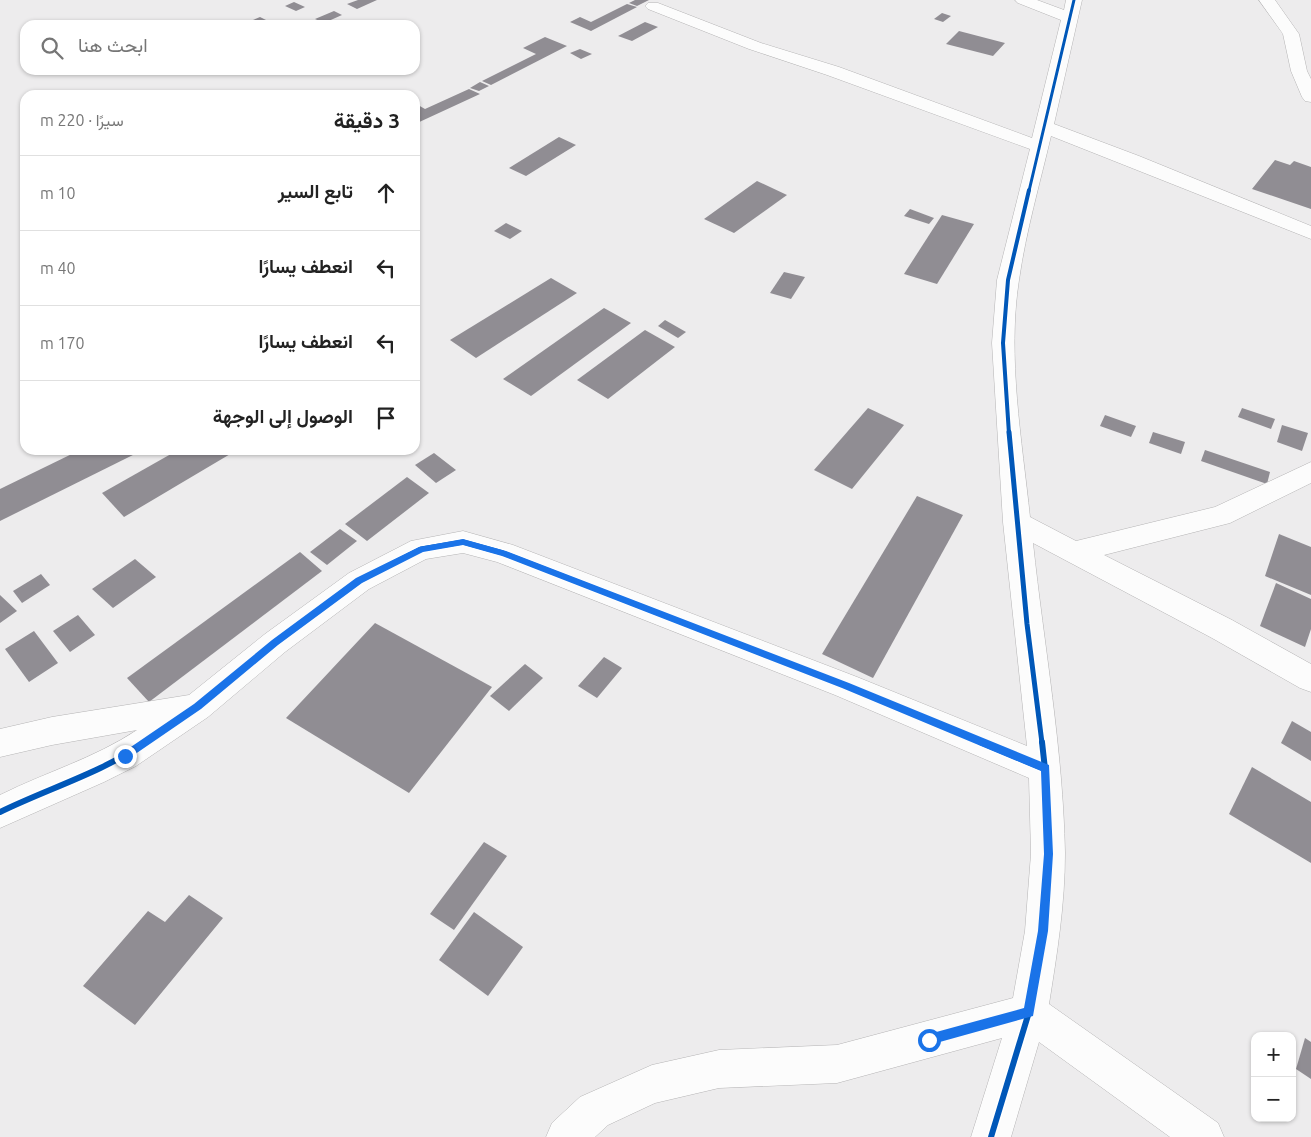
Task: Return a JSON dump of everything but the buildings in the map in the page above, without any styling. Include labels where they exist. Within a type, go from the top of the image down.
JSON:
[{"type":"street","points":[[991,1137],[1029,1012],[1043,931],[1048,863],[1045,768],[1016,522],[1003,343],[1008,280],[1072,9],[1023,0]]},
{"type":"street","points":[[1267,0],[1291,34],[1299,71],[1311,97]]},
{"type":"street","points":[[653,6],[755,46],[1042,137],[1132,160],[1311,233]]},
{"type":"street","points":[[1074,552],[1221,516],[1277,490],[1311,471]]},
{"type":"street","points":[[1016,522],[1222,629],[1311,678]]},
{"type":"street","points":[[0,812],[24,800],[93,772],[125,756],[198,707],[275,643],[359,580],[422,550],[463,542],[503,554],[846,686],[1045,768]]},
{"type":"street","points":[[0,744],[52,731],[198,707]]},
{"type":"street","points":[[566,1137],[594,1111],[652,1084],[719,1069],[837,1064],[1029,1012]]},
{"type":"street","points":[[1029,1012],[1204,1137]]},
{"type":"cycle path","points":[[991,1137],[1029,1012],[1043,931],[1048,854],[1045,769],[1027,624],[1007,412],[1003,343],[1008,280],[1074,0]]},
{"type":"cycle path","points":[[0,812],[24,800],[93,772],[125,756],[197,707],[275,643],[359,581],[421,549],[463,542],[503,553],[846,686],[1045,769]]},
{"type":"route","points":[[125,756],[198,707],[275,643],[359,580],[422,550],[463,542],[503,554],[846,686],[1045,768],[1048,854],[1043,931],[1029,1012],[929,1040]]}]
